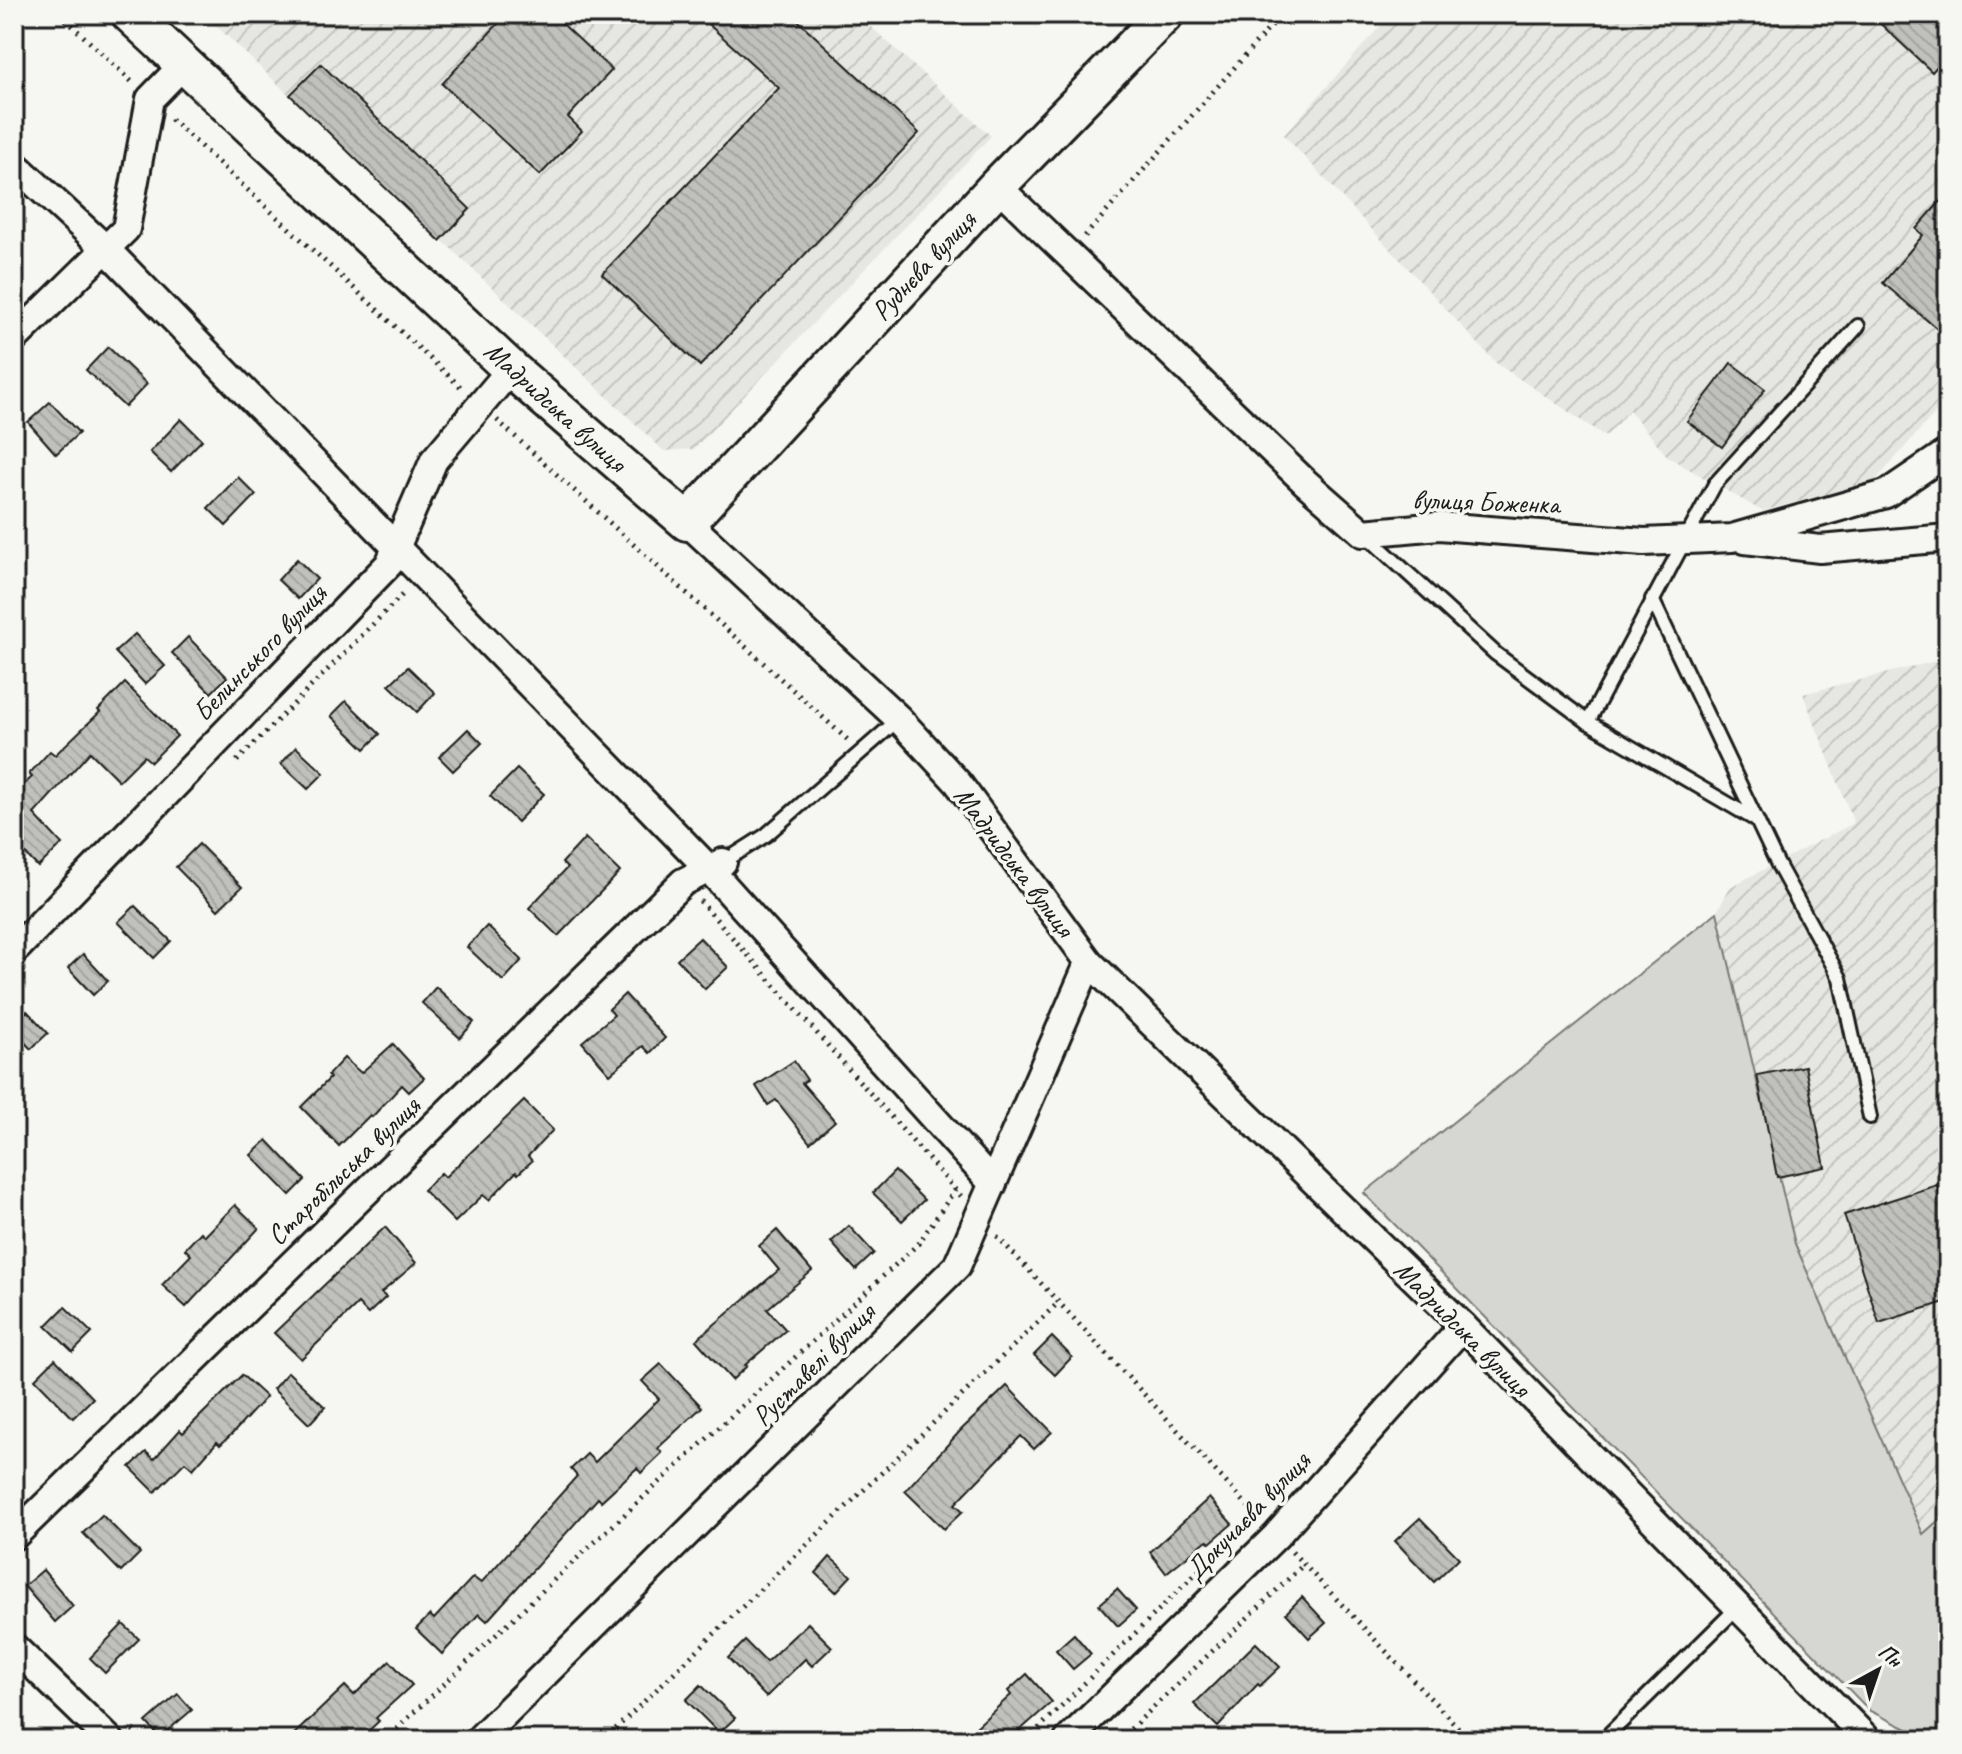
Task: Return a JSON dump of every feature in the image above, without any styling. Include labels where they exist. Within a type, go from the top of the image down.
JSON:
[{"type":"street","name":"Мадридська вулиця","points":[[130,14],[511,369],[687,522],[899,719],[958,783],[1089,962],[1463,1326],[1868,1740]]},
{"type":"street","name":"Руднєва вулиця","points":[[687,522],[997,186],[1165,14]]},
{"type":"street","points":[[14,339],[126,229],[150,99],[185,63]]},
{"type":"street","points":[[14,164],[106,249],[395,549],[717,865],[993,1184]]},
{"type":"street","points":[[997,186],[1305,482],[1363,533]]},
{"type":"street","name":"Белинського вулиця","points":[[14,951],[389,564],[434,460],[511,369]]},
{"type":"street","name":"вулиця Боженка","points":[[1363,533],[1439,526],[1644,542],[1732,538],[1886,494],[1948,452]]},
{"type":"street","points":[[1732,538],[1820,549],[1948,538]]},
{"type":"street","name":"Старобільська вулиця","points":[[14,1536],[683,882],[717,865]]},
{"type":"street","name":"Руставелі вулиця","points":[[478,1740],[957,1266],[1089,962]]},
{"type":"street","name":"Докучаєва вулиця","points":[[1068,1740],[1276,1536],[1463,1326]]},
{"type":"street","points":[[14,1647],[110,1740]]},
{"type":"lane","points":[[1588,722],[1715,484],[1858,326]]},
{"type":"lane","points":[[1363,533],[1496,654],[1588,722],[1757,821]]},
{"type":"lane","points":[[1652,599],[1757,821],[1840,978],[1870,1117]]},
{"type":"lane","points":[[717,865],[766,835],[899,719]]},
{"type":"lane","points":[[1603,1740],[1737,1608]]},
{"type":"path","points":[[60,14],[862,753]]},
{"type":"path","points":[[1069,255],[1282,14]]},
{"type":"path","points":[[683,882],[979,1216],[1470,1740]]},
{"type":"path","points":[[385,1740],[918,1244],[955,1190]]},
{"type":"path","points":[[604,1740],[1059,1302]]},
{"type":"path","points":[[1027,1740],[1256,1514]]},
{"type":"path","points":[[1119,1740],[1303,1565]]},
{"type":"shaded area","points":[[204,14],[857,14],[991,136],[694,449],[664,451]]},
{"type":"shaded area","points":[[1391,14],[1948,14],[1948,398],[1875,481],[1762,511],[1668,457],[1629,410],[1606,437],[1496,363],[1284,135]]},
{"type":"shaded area","points":[[1948,658],[1948,1512],[1924,1534],[1795,1244],[1717,912],[1730,887],[1854,823],[1803,694]]},
{"type":"shaded area","points":[[1717,912],[1795,1244],[1923,1534],[1948,1512],[1948,1740],[1907,1729],[1870,1711],[1364,1193]]},
{"type":"building","points":[[507,14],[552,14],[612,70],[568,117],[582,131],[540,175],[442,84]]},
{"type":"building","points":[[697,14],[791,14],[919,133],[700,366],[602,274],[779,88]]},
{"type":"building","points":[[1870,14],[1948,14],[1948,54],[1932,72]]},
{"type":"building","points":[[321,64],[470,209],[440,241],[290,95]]},
{"type":"building","points":[[1948,193],[1948,338],[1883,283],[1923,235],[1916,229]]},
{"type":"building","points":[[108,347],[147,384],[125,407],[86,370]]},
{"type":"building","points":[[1731,363],[1765,389],[1722,447],[1687,421]]},
{"type":"building","points":[[50,402],[79,433],[56,454],[28,422]]},
{"type":"building","points":[[181,419],[202,440],[171,472],[150,452]]},
{"type":"building","points":[[238,477],[256,495],[226,526],[208,508]]},
{"type":"building","points":[[297,559],[317,579],[298,599],[278,580]]},
{"type":"building","points":[[135,634],[165,666],[145,684],[115,652]]},
{"type":"building","points":[[188,637],[227,677],[211,693],[172,653]]},
{"type":"building","points":[[408,667],[435,693],[417,712],[389,685]]},
{"type":"building","points":[[125,683],[177,736],[151,762],[144,756],[119,781],[90,752],[34,814],[62,844],[38,867],[14,842],[14,794],[32,777],[29,774],[50,751],[55,755]]},
{"type":"building","points":[[346,701],[380,734],[365,749],[331,716]]},
{"type":"building","points":[[468,729],[482,743],[453,771],[439,757]]},
{"type":"building","points":[[296,747],[324,773],[308,789],[281,764]]},
{"type":"building","points":[[517,769],[544,794],[517,822],[490,796]]},
{"type":"building","points":[[585,838],[620,872],[558,936],[529,908],[567,868],[562,863]]},
{"type":"building","points":[[199,844],[242,887],[218,910],[176,867]]},
{"type":"building","points":[[135,906],[171,941],[154,958],[118,922]]},
{"type":"building","points":[[487,926],[522,960],[503,981],[467,947]]},
{"type":"building","points":[[700,938],[728,967],[705,989],[677,959]]},
{"type":"building","points":[[83,954],[108,981],[93,995],[68,968]]},
{"type":"building","points":[[436,987],[474,1022],[460,1038],[422,1003]]},
{"type":"building","points":[[625,994],[665,1038],[650,1053],[643,1046],[610,1074],[582,1042],[614,1015],[609,1009]]},
{"type":"building","points":[[27,1011],[48,1033],[31,1049],[14,1031],[14,1024]]},
{"type":"building","points":[[393,1044],[424,1078],[409,1092],[402,1085],[339,1146],[301,1107],[330,1078],[328,1075],[344,1058],[361,1073]]},
{"type":"building","points":[[794,1061],[807,1080],[802,1083],[835,1121],[810,1143],[776,1100],[768,1105],[756,1086]]},
{"type":"building","points":[[1805,1066],[1825,1167],[1777,1177],[1757,1075]]},
{"type":"building","points":[[524,1101],[553,1130],[528,1156],[532,1161],[518,1174],[516,1172],[489,1200],[483,1195],[455,1222],[423,1190],[441,1173],[445,1177]]},
{"type":"building","points":[[267,1140],[305,1180],[290,1195],[251,1155]]},
{"type":"building","points":[[895,1171],[924,1200],[902,1221],[873,1193]]},
{"type":"building","points":[[1937,1185],[1948,1218],[1948,1301],[1879,1323],[1844,1215]]},
{"type":"building","points":[[235,1205],[259,1228],[186,1307],[162,1285],[191,1255],[185,1249],[201,1232],[205,1236]]},
{"type":"building","points":[[849,1226],[874,1253],[856,1270],[831,1242]]},
{"type":"building","points":[[385,1227],[416,1263],[381,1293],[386,1297],[368,1314],[358,1304],[301,1359],[274,1333]]},
{"type":"building","points":[[777,1230],[812,1271],[767,1309],[786,1330],[732,1380],[696,1340],[779,1270],[759,1246]]},
{"type":"building","points":[[65,1307],[92,1333],[73,1352],[46,1326]]},
{"type":"building","points":[[1052,1337],[1072,1357],[1055,1375],[1034,1355]]},
{"type":"building","points":[[55,1359],[93,1398],[73,1418],[35,1379]]},
{"type":"building","points":[[661,1364],[702,1407],[658,1448],[662,1453],[641,1473],[637,1468],[601,1501],[598,1498],[487,1621],[479,1614],[442,1654],[416,1629],[430,1615],[434,1619],[473,1577],[481,1583],[577,1476],[571,1469],[587,1454],[595,1462],[659,1399],[642,1381]]},
{"type":"building","points":[[288,1372],[325,1407],[309,1424],[273,1389]]},
{"type":"building","points":[[242,1375],[266,1397],[234,1432],[220,1445],[217,1442],[193,1469],[185,1462],[155,1492],[130,1467],[146,1452],[154,1459],[180,1430],[183,1433]]},
{"type":"building","points":[[1007,1386],[1052,1432],[1034,1449],[1021,1436],[955,1504],[963,1511],[944,1529],[905,1491]]},
{"type":"building","points":[[1209,1498],[1232,1524],[1166,1573],[1150,1552]]},
{"type":"building","points":[[102,1515],[140,1553],[121,1572],[83,1533]]},
{"type":"building","points":[[1420,1518],[1459,1558],[1434,1582],[1395,1541]]},
{"type":"building","points":[[830,1557],[851,1576],[836,1592],[816,1573]]},
{"type":"building","points":[[43,1570],[73,1606],[55,1622],[24,1586]]},
{"type":"building","points":[[1117,1589],[1136,1610],[1118,1626],[1099,1605]]},
{"type":"building","points":[[1302,1597],[1326,1623],[1309,1638],[1286,1613]]},
{"type":"building","points":[[808,1623],[832,1647],[812,1666],[805,1659],[766,1697],[728,1658],[745,1641],[766,1662]]},
{"type":"building","points":[[123,1624],[139,1639],[105,1673],[90,1658]]},
{"type":"building","points":[[1074,1634],[1091,1654],[1073,1669],[1056,1650]]},
{"type":"building","points":[[1256,1643],[1280,1667],[1260,1686],[1258,1684],[1218,1727],[1194,1704]]},
{"type":"building","points":[[390,1661],[412,1685],[376,1718],[379,1721],[359,1740],[288,1740],[345,1686],[354,1695]]},
{"type":"building","points":[[1027,1674],[1052,1702],[1009,1740],[962,1740],[1011,1695],[1008,1691]]},
{"type":"building","points":[[701,1685],[735,1718],[719,1733],[686,1700]]},
{"type":"building","points":[[178,1694],[192,1710],[160,1737],[146,1722]]}]
